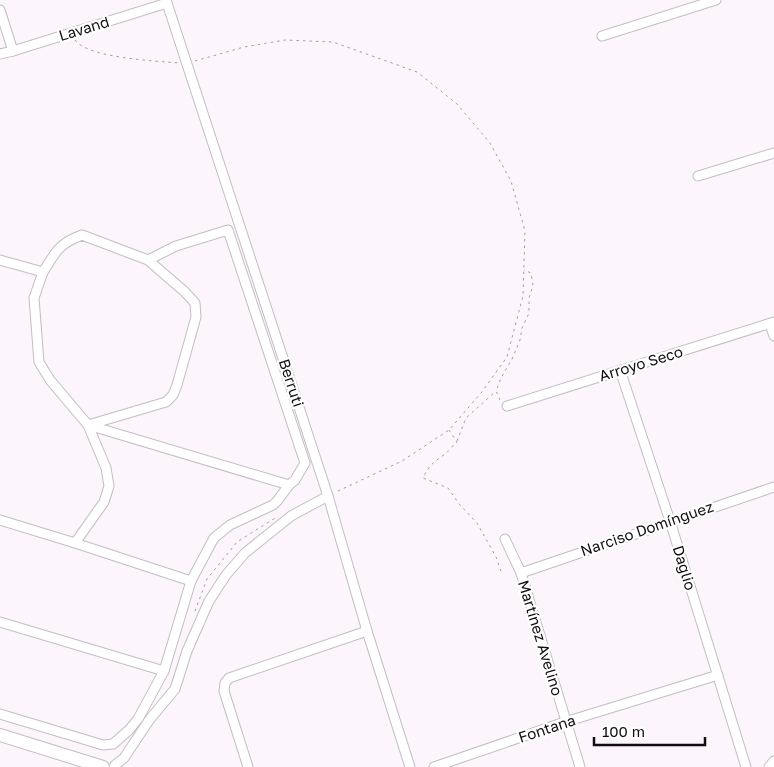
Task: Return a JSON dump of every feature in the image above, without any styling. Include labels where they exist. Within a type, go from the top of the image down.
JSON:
[{"type":"main road","points":[[0,735],[103,767]]},
{"type":"main road","points":[[0,744],[74,767]]},
{"type":"street","points":[[602,36],[716,0]]},
{"type":"street","name":"Lavand","points":[[0,54],[70,34],[167,2]]},
{"type":"street","name":"Berruti","points":[[167,2],[189,63],[328,496],[367,631],[410,767]]},
{"type":"street","points":[[0,10],[13,51]]},
{"type":"street","points":[[698,176],[774,153]]},
{"type":"street","points":[[0,714],[103,745],[113,744],[138,719],[164,671],[191,581],[214,538],[230,525],[273,505],[295,480],[305,463],[228,230],[176,246],[148,260]]},
{"type":"street","points":[[75,543],[104,502],[109,486],[106,468],[88,424],[50,380],[40,362],[34,298],[43,272],[59,247],[82,234],[148,260],[195,303],[196,316],[177,386],[166,402],[88,424]]},
{"type":"street","points":[[0,260],[43,272]]},
{"type":"street","points":[[772,323],[774,336]]},
{"type":"street","name":"Arroyo Seco","points":[[507,406],[772,323]]},
{"type":"street","name":"Daglio","points":[[620,370],[670,521],[746,767]]},
{"type":"street","points":[[88,424],[289,485]]},
{"type":"street","name":"Narciso Domínguez","points":[[521,573],[774,487]]},
{"type":"street","points":[[114,767],[124,758],[150,719],[175,689],[187,651],[210,601],[226,575],[245,553],[291,516],[328,496]]},
{"type":"street","points":[[0,520],[191,581]]},
{"type":"street","name":"Martínez Avelino","points":[[505,539],[521,573],[580,767]]},
{"type":"street","points":[[0,622],[164,671]]},
{"type":"street","points":[[248,767],[224,691],[224,683],[229,678],[367,631]]},
{"type":"street","name":"Fontana","points":[[434,767],[565,722],[718,675]]},
{"type":"street","points":[[769,767],[774,761]]},
{"type":"path","points":[[70,34],[78,44],[105,55],[189,63],[244,47],[285,40],[332,42],[418,72],[457,104],[490,143],[511,181],[525,231],[523,296],[507,357],[481,394],[449,430],[402,461],[328,496]]},
{"type":"path","points":[[502,574],[496,557],[477,523],[460,505],[448,488],[423,478],[433,462],[457,442],[466,418],[496,391],[512,359],[529,313],[529,298],[533,284],[531,274],[524,270]]},
{"type":"path","points":[[496,391],[501,401],[507,406]]},
{"type":"path","points":[[449,430],[457,442]]}]
